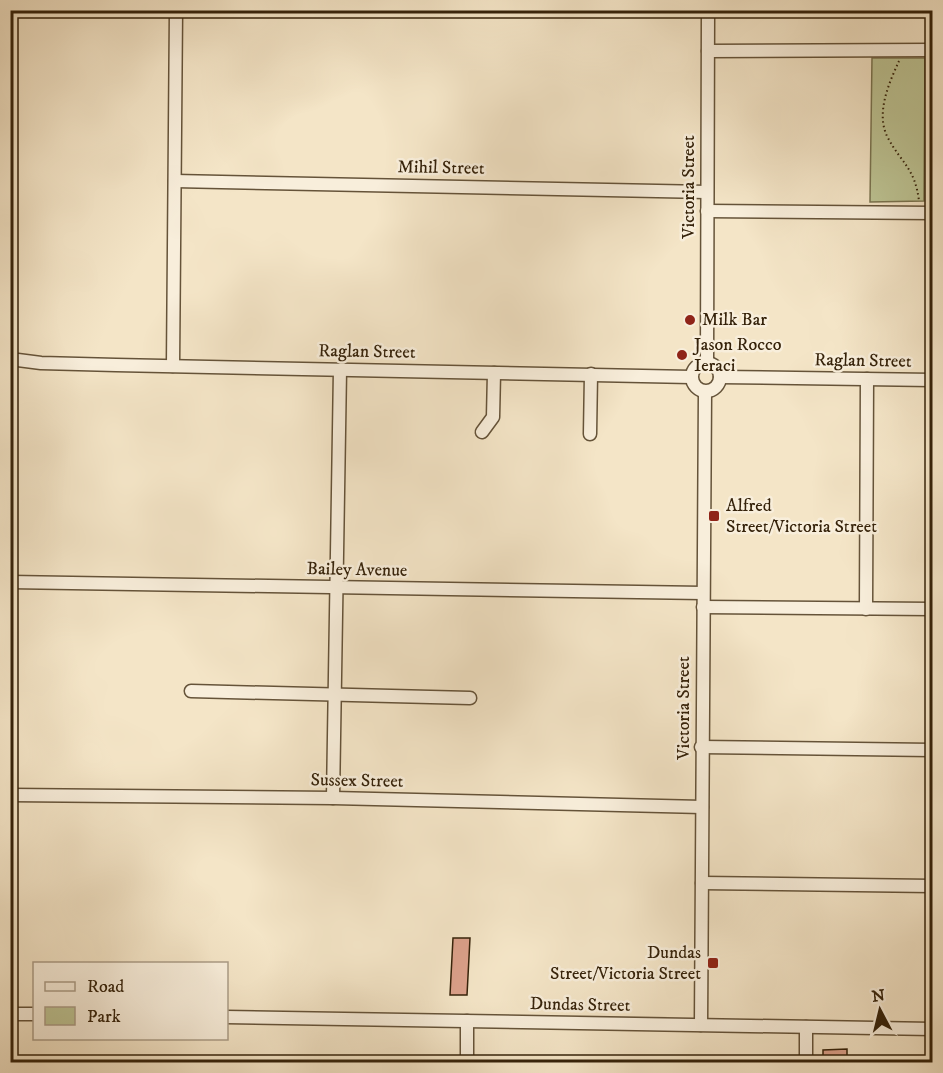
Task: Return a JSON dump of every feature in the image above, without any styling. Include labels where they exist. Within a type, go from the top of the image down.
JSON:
[{"type":"street","points":[[173,366],[176,10]]},
{"type":"street","points":[[699,10],[708,11]]},
{"type":"street","name":"Victoria Street","points":[[707,363],[708,11]]},
{"type":"street","points":[[708,51],[933,50]]},
{"type":"street","name":"Mihil Street","points":[[175,181],[707,192]]},
{"type":"street","points":[[707,211],[933,213]]},
{"type":"street","name":"Raglan Street","points":[[10,359],[41,363],[691,376]]},
{"type":"street","name":"Raglan Street","points":[[10,368],[41,363]]},
{"type":"street","points":[[707,363],[715,366],[720,377],[714,389],[705,392],[697,388],[691,376],[696,367],[707,363]]},
{"type":"street","points":[[333,798],[340,370]]},
{"type":"street","points":[[483,432],[493,417],[494,372]]},
{"type":"street","points":[[590,434],[591,375]]},
{"type":"street","name":"Raglan Street","points":[[720,377],[933,380]]},
{"type":"street","points":[[866,609],[867,379]]},
{"type":"street","name":"Victoria Street","points":[[701,1025],[705,392]]},
{"type":"street","name":"Bailey Avenue","points":[[10,582],[703,593]]},
{"type":"street","points":[[703,607],[933,609]]},
{"type":"street","points":[[191,691],[470,698]]},
{"type":"street","points":[[702,747],[933,750]]},
{"type":"street","name":"Sussex Street","points":[[10,795],[333,798],[702,807]]},
{"type":"street","points":[[702,883],[933,886]]},
{"type":"street","points":[[10,1014],[33,1014]]},
{"type":"street","name":"Dundas Street","points":[[228,1017],[933,1029]]},
{"type":"street","points":[[467,1021],[467,1062]]},
{"type":"street","points":[[806,1027],[806,1062]]},
{"type":"path","points":[[903,50],[886,94],[884,123],[887,136],[911,169],[919,201]]},
{"type":"green space","points":[[872,58],[925,58],[924,201],[870,202]]},
{"type":"building","points":[[453,938],[470,938],[467,995],[450,995]]},
{"type":"building","points":[[847,1049],[847,1062],[823,1062],[823,1050]]},
{"type":"place","name":"Milk Bar","points":[[690,320]]},
{"type":"place","name":"Jason Rocco Ieraci","points":[[682,355]]},
{"type":"place","name":"Alfred Street/Victoria Street","points":[[714,516]]},
{"type":"place","name":"Dundas Street/Victoria Street","points":[[713,963]]}]
